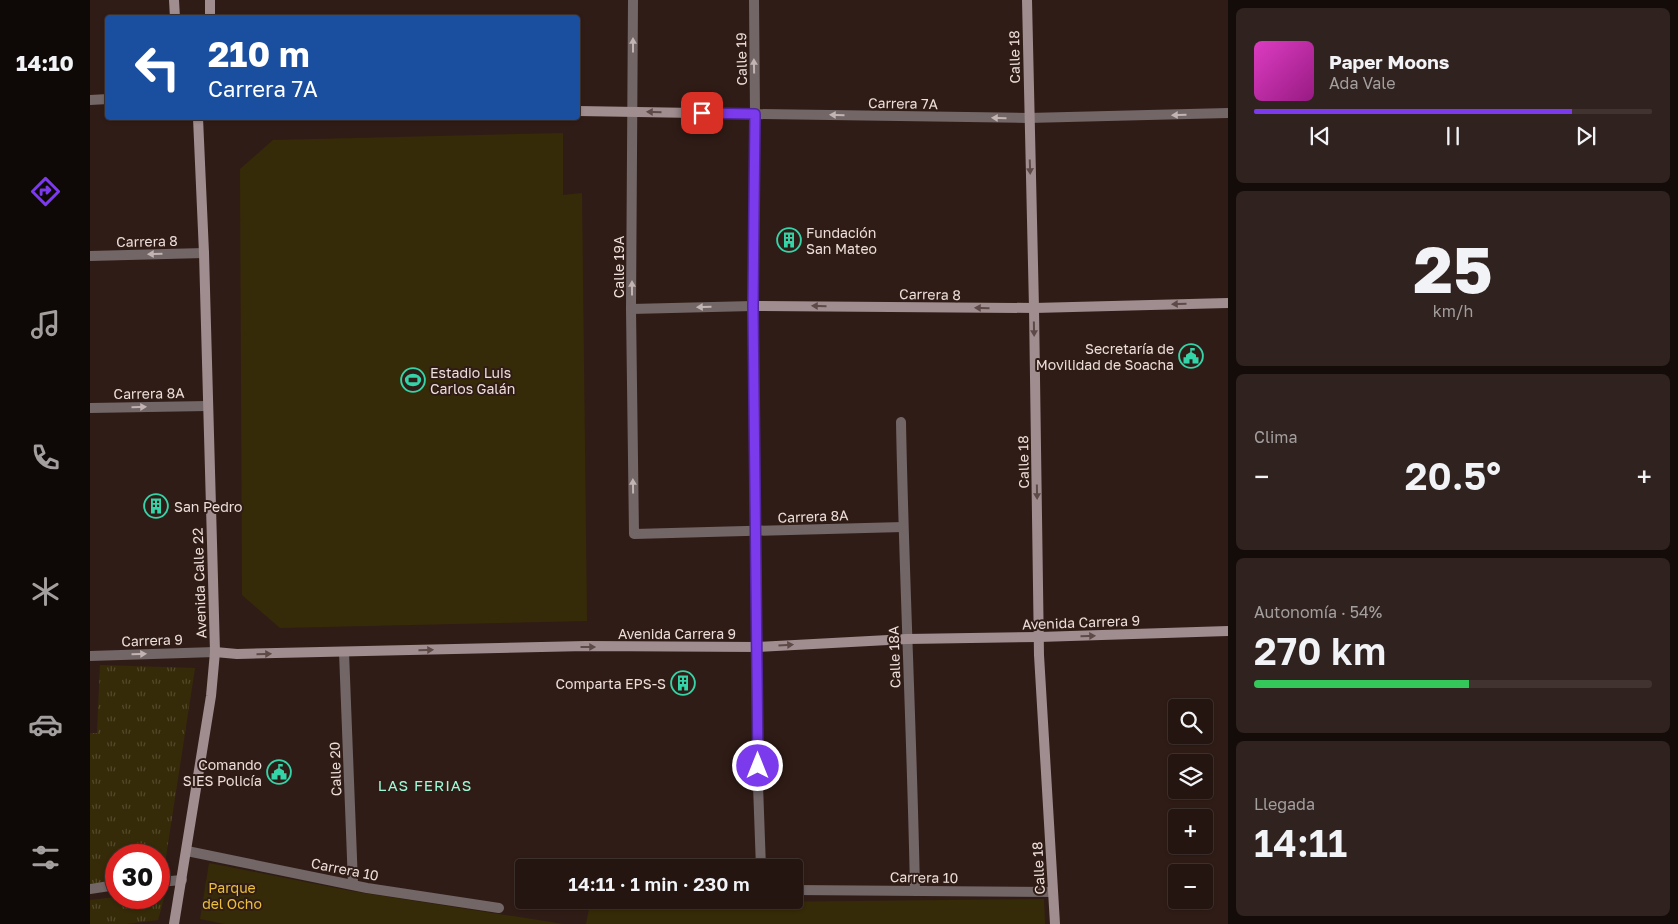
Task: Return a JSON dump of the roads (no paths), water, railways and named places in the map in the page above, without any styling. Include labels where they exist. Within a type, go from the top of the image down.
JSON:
[{"type":"main road","points":[[174,0],[175,15]]},
{"type":"main road","points":[[210,0],[210,15]]},
{"type":"main road","name":"Calle 18","points":[[1027,0],[1039,654],[1055,924]]},
{"type":"main road","name":"Carrera 7A","points":[[580,111],[755,114]]},
{"type":"main road","name":"Calle 19","points":[[755,114],[753,306],[757,646]]},
{"type":"main road","name":"Avenida Calle 22","points":[[174,924],[187,851],[215,652],[204,253],[198,120]]},
{"type":"main road","name":"Carrera 8","points":[[753,306],[1034,308],[1228,303]]},
{"type":"main road","name":"Avenida Carrera 9","points":[[215,652],[236,654],[586,646],[757,646],[907,639],[1228,631]]},
{"type":"street","name":"Calle 19A","points":[[633,0],[632,309],[634,534]]},
{"type":"street","name":"Calle 19","points":[[754,0],[755,114]]},
{"type":"street","points":[[90,100],[105,99]]},
{"type":"street","name":"Carrera 7A","points":[[755,114],[1028,118],[1228,113]]},
{"type":"street","name":"Carrera 8","points":[[90,256],[204,253]]},
{"type":"street","name":"Carrera 8","points":[[632,309],[753,306]]},
{"type":"street","name":"Carrera 8A","points":[[90,408],[208,406]]},
{"type":"street","name":"Calle 18A","points":[[900,422],[914,891]]},
{"type":"street","name":"Carrera 8A","points":[[634,534],[903,527]]},
{"type":"street","name":"Calle 19","points":[[757,646],[761,859]]},
{"type":"street","name":"Carrera 9","points":[[90,656],[215,652]]},
{"type":"street","name":"Calle 20","points":[[344,652],[353,884]]},
{"type":"street","name":"Carrera 10","points":[[187,851],[367,888],[499,908]]},
{"type":"street","points":[[170,881],[182,880]]},
{"type":"street","points":[[90,888],[105,886]]},
{"type":"street","name":"Carrera 10","points":[[803,890],[1054,892]]},
{"type":"place","name":"Fundación San Mateo","points":[[789,240]]},
{"type":"place","name":"Secretaría de Movilidad de Soacha","points":[[1191,356]]},
{"type":"place","name":"Estadio Luis Carlos Galán","points":[[413,380]]},
{"type":"place","name":"San Pedro","points":[[156,506]]},
{"type":"place","name":"Comparta EPS-S","points":[[683,683]]},
{"type":"place","name":"Comando SIES Policía","points":[[279,772]]},
{"type":"district","name":"LAS FERIAS","points":[[425,785]]},
{"type":"park label","name":"Parque del Ocho","points":[[232,896]]}]
